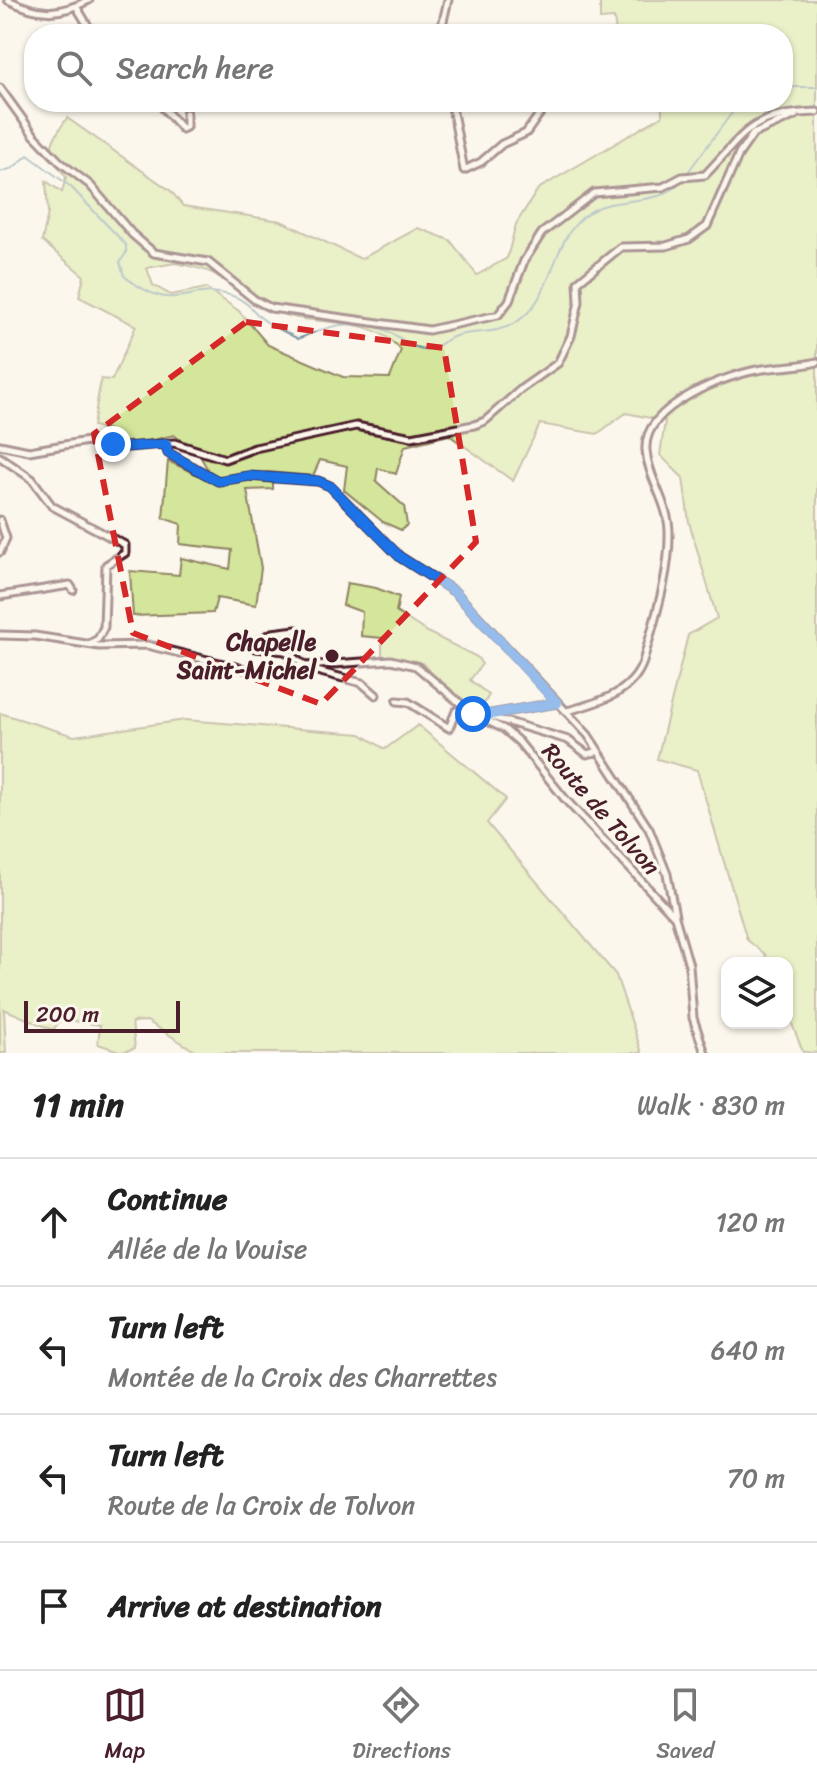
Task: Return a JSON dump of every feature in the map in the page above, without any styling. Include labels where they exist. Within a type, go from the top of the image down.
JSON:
[{"type":"street","points":[[8,0],[33,11],[52,14],[89,0]]},
{"type":"street","points":[[442,24],[448,0]]},
{"type":"street","points":[[76,6],[87,24]]},
{"type":"street","points":[[0,88],[16,106],[34,135],[60,162],[90,185],[154,253],[208,262],[255,300],[271,308],[429,330],[498,315],[509,301],[524,261],[542,233],[594,193],[663,187],[682,177],[705,175],[735,138],[758,123],[817,112]]},
{"type":"street","points":[[167,112],[182,129],[186,127],[186,113]]},
{"type":"street","points":[[453,112],[464,170],[481,162],[502,144],[526,133],[541,112]]},
{"type":"street","points":[[0,445],[29,451],[88,441],[126,447],[174,443],[225,459],[255,448],[356,426],[372,426],[412,437],[485,421],[521,389],[558,363],[571,336],[579,302],[578,282],[621,247],[666,246],[689,239],[707,226],[739,154],[753,134],[800,113]]},
{"type":"street","points":[[566,711],[624,689],[640,672],[668,551],[667,515],[646,453],[648,435],[662,414],[686,396],[750,372],[817,362]]},
{"type":"street","points":[[166,444],[168,453],[218,481],[249,476],[318,481],[330,486],[400,557],[455,592],[588,735],[653,837],[667,874],[675,917]]},
{"type":"street","points":[[0,457],[32,479],[52,506],[125,545],[125,553],[106,565],[104,627],[98,639],[84,644]]},
{"type":"street","points":[[0,520],[6,538],[0,552]]},
{"type":"street","points":[[0,596],[70,585],[73,590]]},
{"type":"street","points":[[296,630],[272,633],[258,641],[256,648],[285,651],[313,670],[362,683],[376,695]]},
{"type":"street","name":"Route de Tolvon","points":[[0,635],[35,636],[84,644],[147,645],[248,670],[391,660],[407,663],[470,707],[477,717],[504,729],[519,742],[565,799],[675,917],[689,965],[693,1018],[705,1053]]},
{"type":"street","points":[[397,701],[408,702],[449,728],[459,708],[470,707],[485,715],[568,740],[587,754],[596,752]]},
{"type":"street","points":[[485,715],[557,703]]},
{"type":"highlighted area","points":[[246,322],[444,348],[476,542],[321,704],[133,633],[94,434]]},
{"type":"green space","points":[[600,0],[817,0],[817,1053],[803,1052],[793,1026],[793,957],[766,957],[747,940],[697,770],[657,759],[688,635],[717,618],[689,522],[683,478],[660,455],[665,421],[626,413],[597,434],[540,424],[513,481],[449,435],[405,446],[396,474],[378,468],[376,481],[404,506],[407,525],[401,530],[383,522],[344,490],[347,466],[320,460],[313,476],[268,472],[222,478],[209,472],[199,454],[174,435],[132,445],[108,440],[109,430],[93,426],[101,379],[112,380],[136,326],[79,297],[84,276],[42,241],[48,213],[46,181],[62,192],[66,177],[55,160],[52,147],[67,118],[171,191],[183,206],[281,221],[361,259],[418,228],[450,240],[477,275],[507,258],[516,224],[538,189],[662,116],[662,112],[793,112],[793,24],[615,24],[614,18],[600,19]],"holes":[[[175,263],[211,273],[280,313],[359,326],[388,338],[401,350],[390,378],[343,377],[268,345],[239,311],[206,288],[171,295],[153,285],[147,268]]]},
{"type":"green space","points":[[168,461],[219,485],[250,479],[273,483],[273,489],[247,490],[261,568],[256,605],[217,598],[213,613],[133,616],[130,571],[179,575],[181,558],[230,569],[232,550],[180,544],[181,524],[163,518]]},
{"type":"green space","points":[[347,583],[376,588],[399,597],[396,612],[427,632],[477,657],[482,664],[470,680],[489,695],[475,719],[422,663],[382,657],[382,638],[361,636],[362,612],[343,605]]},
{"type":"green space","points":[[0,713],[74,736],[185,720],[361,734],[385,749],[418,725],[506,799],[487,823],[616,975],[642,1053],[198,1053],[147,1021],[132,1022],[135,1048],[122,1052],[98,1044],[100,1025],[61,1019],[53,1030],[4,1009],[6,1053],[0,1053]]},
{"type":"waterway","points":[[793,87],[817,87]]},
{"type":"waterway","points":[[685,176],[733,112]]},
{"type":"waterway","points":[[0,172],[13,168],[28,155],[71,187],[126,245],[126,253],[120,262],[124,276],[157,295],[180,297],[214,292],[230,295],[243,301],[268,323],[298,339],[319,330],[351,324],[373,326],[413,346],[428,349],[456,336],[500,329],[515,323],[538,299],[565,239],[587,214],[610,204],[661,195],[681,181]]},
{"type":"place","name":"Chapelle Saint-Michel","points":[[332,656]]},
{"type":"route","points":[[113,444],[138,447],[158,442],[166,444],[168,453],[218,481],[249,476],[281,481],[318,481],[340,493],[400,557],[455,592],[557,703],[485,715],[470,707],[473,714]]}]
